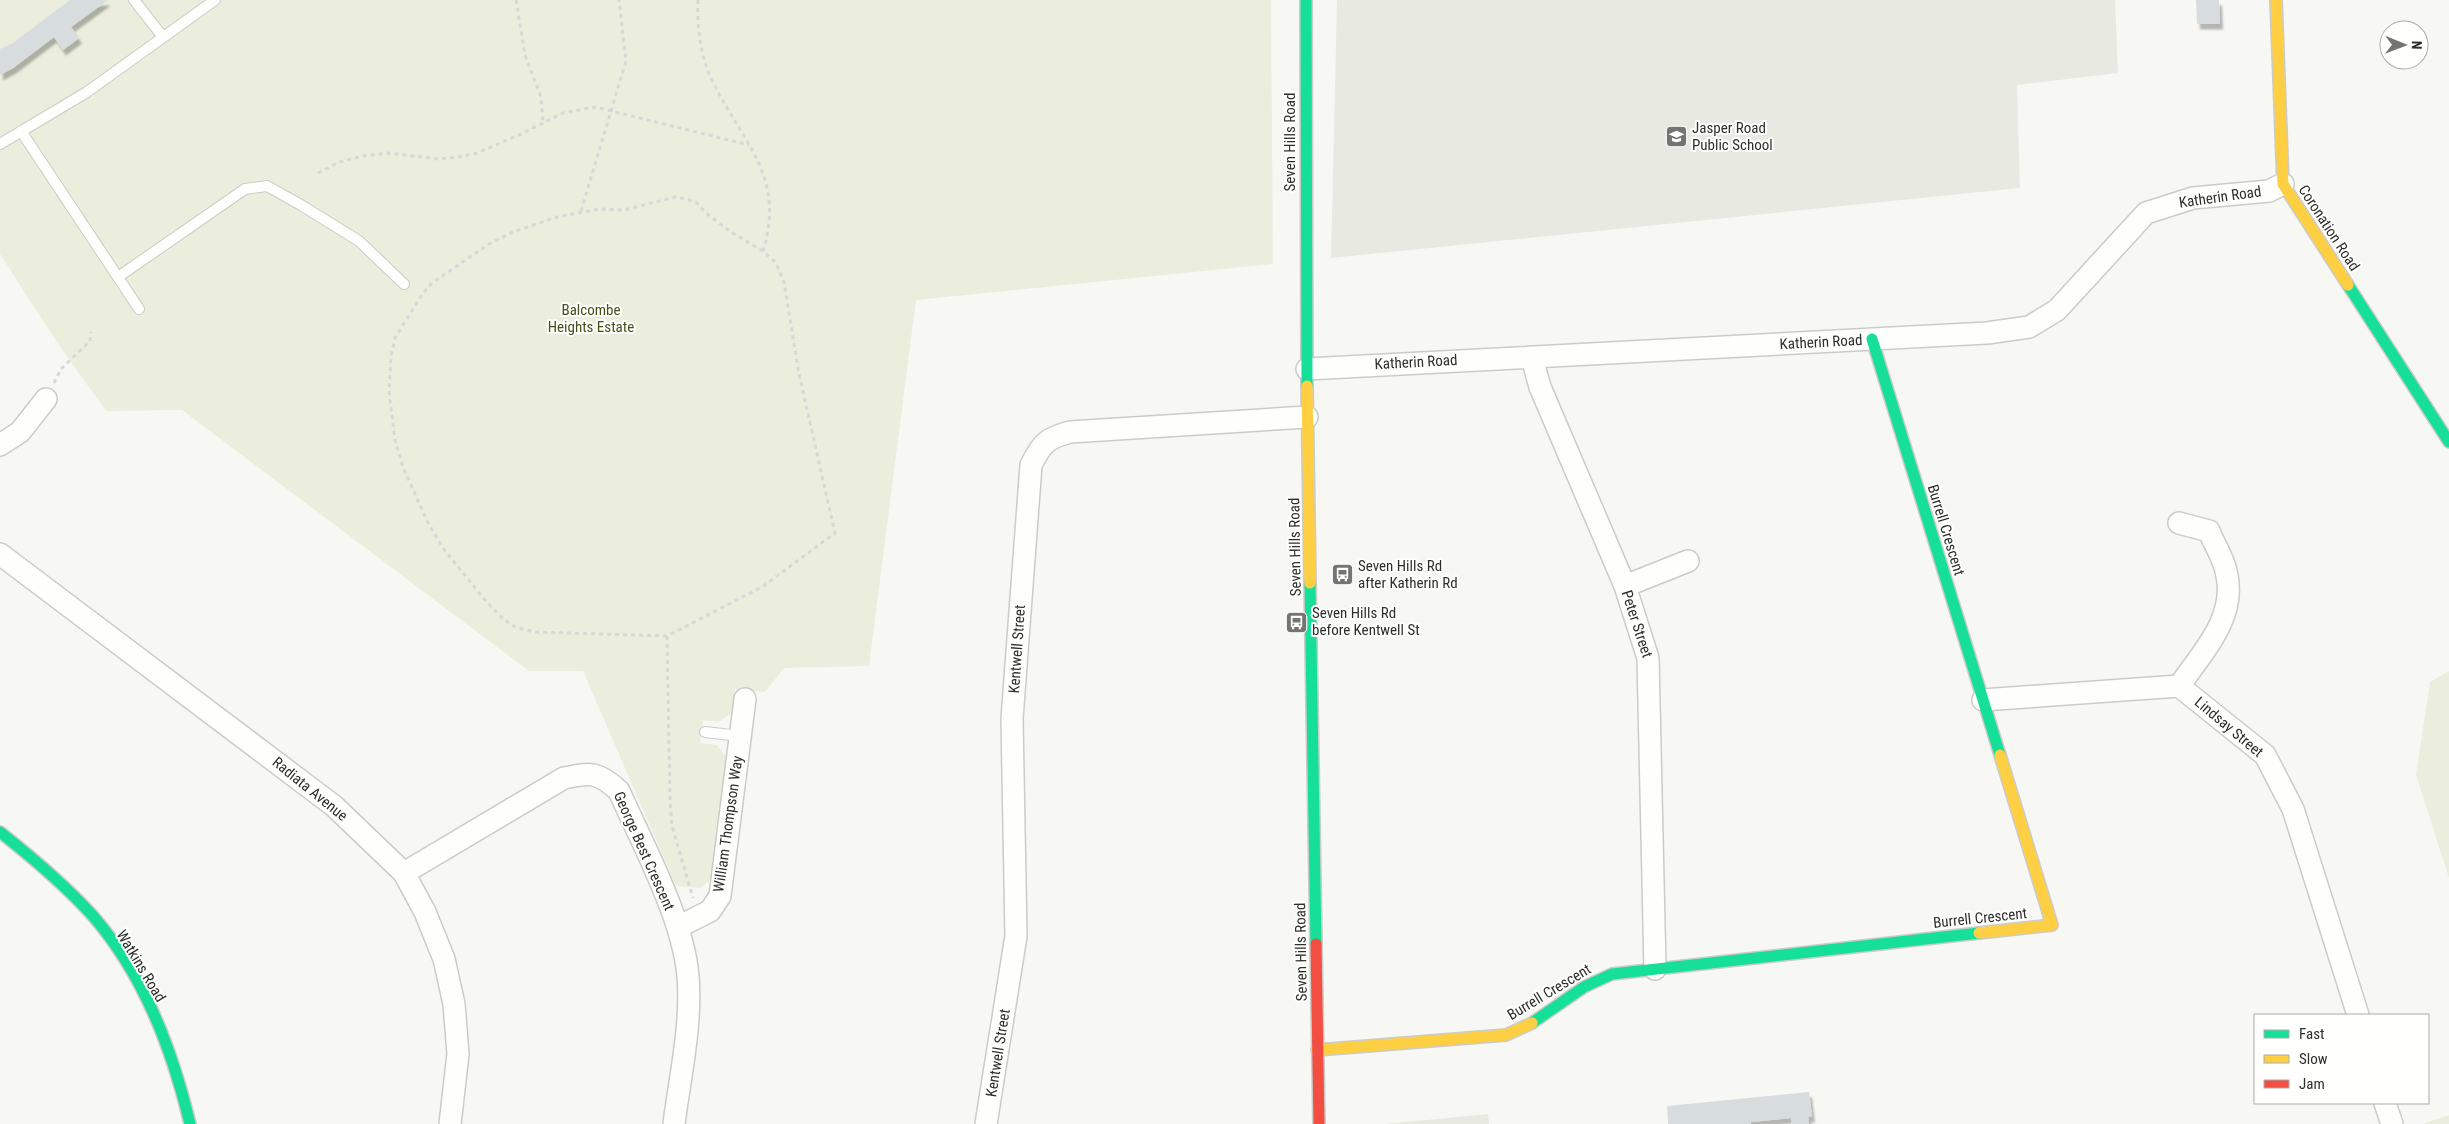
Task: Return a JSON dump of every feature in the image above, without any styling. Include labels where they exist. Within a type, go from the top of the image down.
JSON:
[{"type":"street","name":"Seven Hills Road","points":[[1306,0],[1307,416],[1319,1124]]},
{"type":"street","name":"Coronation Road","points":[[2276,0],[2283,184],[2449,442]]},
{"type":"street","name":"Katherin Road","points":[[1307,368],[1452,360],[1532,358],[1599,352],[1986,333],[2029,327],[2057,310],[2146,213],[2193,198],[2269,190],[2283,184]]},
{"type":"street","name":"Burrell Crescent","points":[[1317,1050],[1506,1034],[1524,1028],[1582,987],[1601,978],[1655,969],[2052,925],[1872,339]]},
{"type":"street","name":"Peter Street","points":[[1532,358],[1540,387],[1624,586],[1646,646],[1650,669],[1655,969]]},
{"type":"street","points":[[0,444],[20,432],[46,399]]},
{"type":"street","name":"Kentwell Street","points":[[986,1124],[1016,936],[1012,719],[1031,465],[1038,450],[1051,437],[1070,432],[1307,416]]},
{"type":"street","points":[[1983,700],[2179,686],[2221,627],[2228,598],[2226,571],[2209,531],[2179,523]]},
{"type":"street","name":"Radiata Avenue","points":[[0,554],[334,806],[404,873],[425,912],[444,959],[454,1004],[458,1054],[450,1124]]},
{"type":"street","points":[[1624,586],[1688,561]]},
{"type":"street","name":"Lindsay Street","points":[[2179,686],[2265,755],[2293,809],[2358,1014]]},
{"type":"street","name":"William Thompson Way","points":[[678,927],[710,911],[720,896],[745,699]]},
{"type":"street","name":"George Best Crescent","points":[[404,873],[564,778],[583,774],[603,776],[619,791],[678,927],[688,974],[689,1006],[674,1124]]},
{"type":"street","name":"Watkins Road","points":[[0,832],[50,873],[88,913],[118,949],[147,1003],[168,1051],[190,1124]]},
{"type":"street","points":[[2385,1104],[2392,1124]]},
{"type":"lane","points":[[134,0],[163,37]]},
{"type":"lane","points":[[0,144],[87,92],[215,0]]},
{"type":"lane","points":[[21,131],[139,309]]},
{"type":"lane","points":[[118,277],[244,189],[267,186],[359,241],[404,284]]},
{"type":"lane","points":[[705,732],[740,736]]},
{"type":"path","points":[[516,0],[525,55],[541,97],[543,123]]},
{"type":"path","points":[[581,211],[626,61],[619,0]]},
{"type":"path","points":[[698,0],[701,46],[712,81],[762,167],[768,190],[770,218],[763,251]]},
{"type":"path","points":[[318,173],[339,162],[364,156],[388,153],[438,159],[478,153],[575,109],[595,107],[749,145]]},
{"type":"path","points":[[675,197],[697,203],[706,213],[731,232],[763,251],[776,263],[784,282],[799,374],[835,533],[762,587],[667,636],[534,632],[515,627],[503,619],[484,599],[443,548],[426,521],[403,467],[395,440],[389,391],[391,356],[395,338],[423,293],[432,283],[489,244],[530,226],[581,211],[624,210],[675,197]]},
{"type":"path","points":[[46,399],[62,369],[90,341],[91,332]]},
{"type":"path","points":[[667,636],[672,826],[698,918]]},
{"type":"shaded area","name":"Jasper Road Public School","points":[[1337,0],[2115,0],[2118,73],[2017,85],[2020,188],[1331,258]]},
{"type":"shaded area","points":[[1488,1114],[1489,1124],[1386,1124]]},
{"type":"green space","name":"Balcombe Heights Estate","points":[[0,0],[1271,0],[1273,264],[916,300],[869,666],[784,668],[765,692],[735,689],[733,712],[719,722],[703,720],[700,743],[717,745],[727,758],[713,878],[700,888],[676,886],[583,671],[529,671],[182,410],[106,411],[58,344],[0,254]]},
{"type":"green space","points":[[2449,671],[2449,878],[2416,775],[2430,682]]},
{"type":"green space","points":[[2449,1115],[2449,1124],[2423,1124]]},
{"type":"building","points":[[70,0],[108,0],[71,27],[79,38],[63,50],[54,37],[13,68],[0,75],[0,49],[13,43]]},
{"type":"building","points":[[2196,0],[2219,0],[2220,24],[2197,24]]},
{"type":"building","points":[[1809,1092],[1812,1117],[1808,1117],[1809,1124],[1792,1124],[1791,1118],[1751,1122],[1751,1124],[1668,1124],[1667,1106]]},
{"type":"traffic: fast","points":[[1306,0],[1307,386]]},
{"type":"traffic: fast","points":[[2348,285],[2449,442]]},
{"type":"traffic: fast","points":[[1872,339],[2000,755]]},
{"type":"traffic: fast","points":[[1310,583],[1316,944]]},
{"type":"traffic: fast","points":[[0,832],[71,893],[93,916],[127,963],[154,1014],[165,1041],[190,1124]]},
{"type":"traffic: fast","points":[[1532,1023],[1584,987],[1612,974],[1979,933]]},
{"type":"traffic: slow","points":[[2276,0],[2283,184],[2348,285]]},
{"type":"traffic: slow","points":[[1307,386],[1310,583]]},
{"type":"traffic: slow","points":[[1979,933],[2052,925],[2000,755]]},
{"type":"traffic: slow","points":[[1317,1050],[1506,1035],[1532,1023]]},
{"type":"traffic: jam","points":[[1316,944],[1319,1124]]},
{"type":"place","name":"Jasper Road Public School","points":[[1676,137]]},
{"type":"place","name":"Seven Hills Rd after Katherin Rd","points":[[1342,575]]},
{"type":"place","name":"Seven Hills Rd before Kentwell St","points":[[1296,622]]}]
